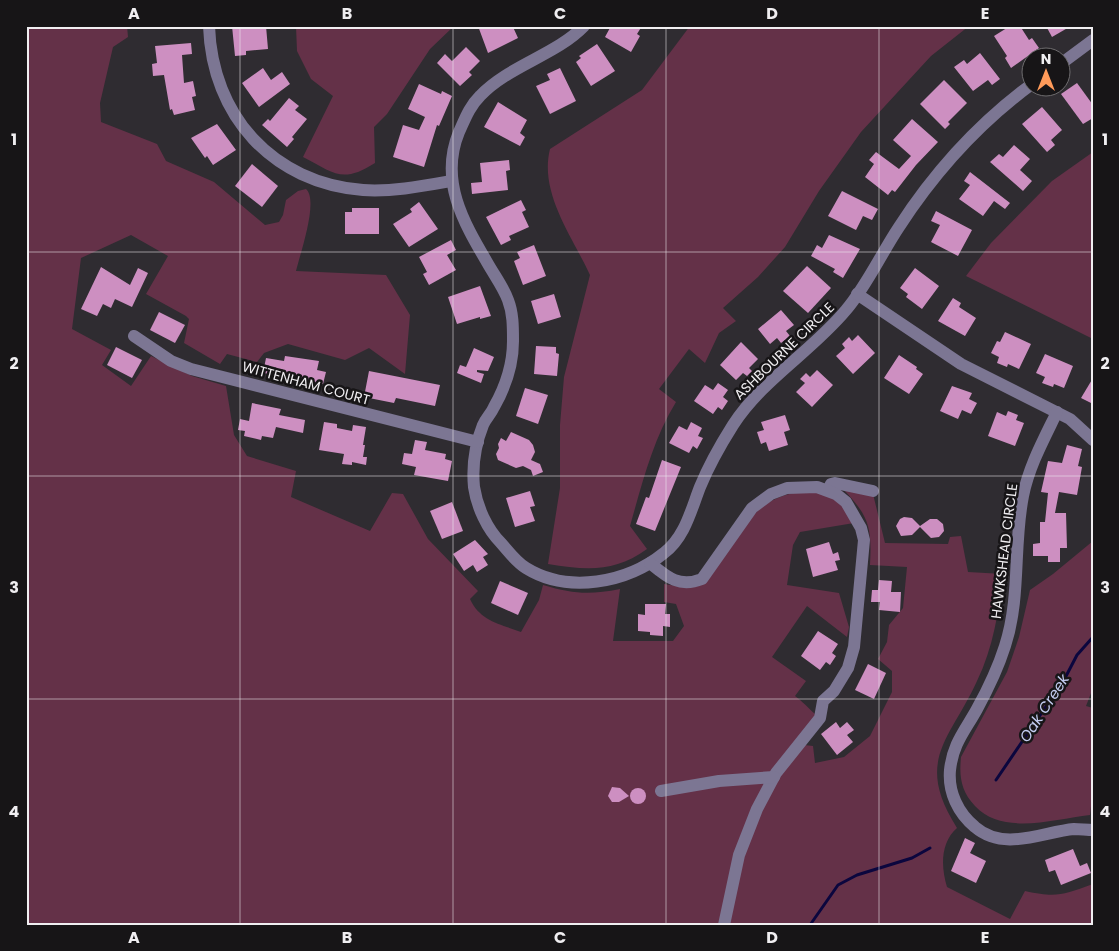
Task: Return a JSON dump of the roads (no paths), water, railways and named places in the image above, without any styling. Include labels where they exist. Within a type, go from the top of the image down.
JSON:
[{"type":"street","points":[[209,26],[209,43],[224,97],[236,119],[255,143],[273,159],[304,175],[345,188],[388,189],[451,181]]},
{"type":"street","name":"ASHBOURNE CIRCLE","points":[[584,26],[482,93],[468,110],[455,142],[451,181],[456,204],[468,230],[508,297],[514,318],[511,368],[494,408],[485,421],[474,458],[474,485],[477,500],[494,536],[522,566],[537,574],[554,578],[592,582],[622,576],[650,563],[667,551],[679,537],[721,444],[752,399],[783,369],[824,335],[849,308],[921,195],[944,166],[998,112],[1022,92]]},
{"type":"street","points":[[1072,56],[1093,40]]},
{"type":"street","points":[[857,294],[961,364],[985,378],[1070,419],[1093,440]]},
{"type":"street","name":"WITTENHAM COURT","points":[[134,336],[171,361],[190,369],[478,442]]},
{"type":"street","name":"HAWKSHEAD CIRCLE","points":[[1057,412],[1029,473],[1023,497],[1014,611],[1005,646],[993,678],[968,724],[956,741],[950,770],[951,788],[959,809],[976,828],[993,837],[1028,839],[1073,829],[1093,830]]},
{"type":"street","points":[[828,490],[831,484],[836,483],[873,491]]},
{"type":"street","points":[[650,563],[672,580],[692,583],[702,579],[752,508],[762,500],[787,488],[817,487],[828,490],[846,502],[857,519],[864,540],[852,656],[841,680],[823,700],[820,718],[774,777],[757,809],[739,855],[724,925]]},
{"type":"street","points":[[661,791],[720,781],[774,777]]},
{"type":"waterway","name":"Oak Creek","points":[[996,780],[1064,680],[1077,655],[1093,637]]},
{"type":"waterway","name":"Oak Creek","points":[[810,925],[838,885],[857,875],[912,858],[930,848]]}]
